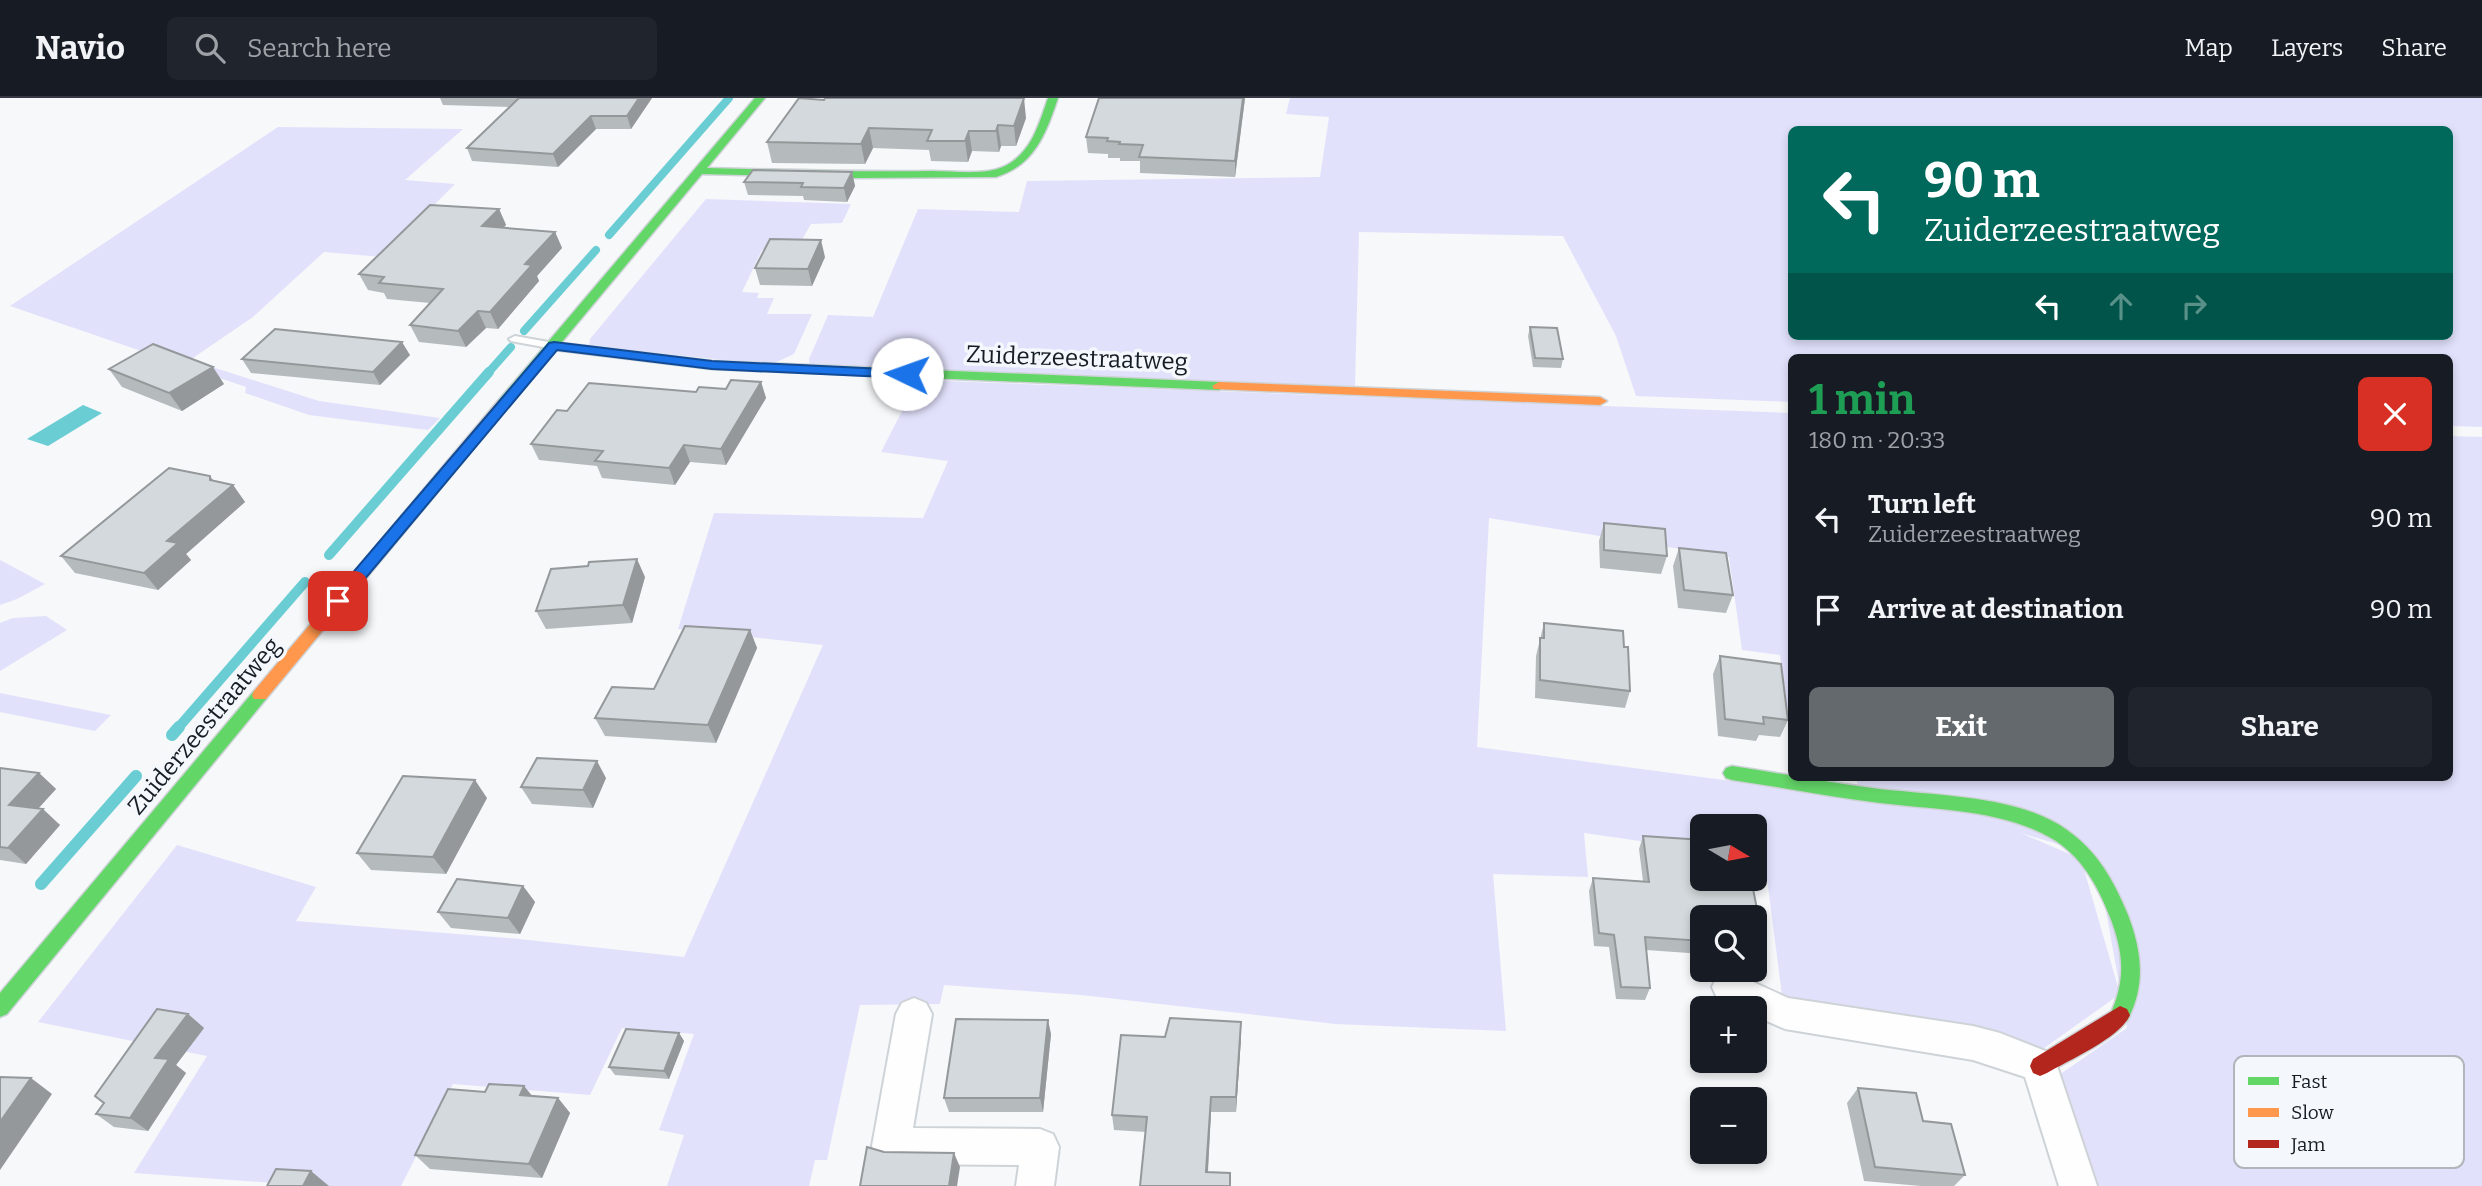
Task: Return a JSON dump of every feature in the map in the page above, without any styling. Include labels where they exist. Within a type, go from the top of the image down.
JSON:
[{"type":"street","name":"Zuiderzeestraatweg","points":[[0,1009],[760,98]]},
{"type":"street","points":[[698,171],[856,175],[996,174],[1014,169],[1030,156],[1053,98]]},
{"type":"street","name":"Zuiderzeestraatweg","points":[[554,346],[712,365],[1600,401]]},
{"type":"street","points":[[1732,773],[1878,796],[2028,815],[2071,840],[2088,857],[2102,877],[2120,917],[2134,974],[2131,1000],[2118,1021],[2040,1066]]},
{"type":"street","points":[[1729,987],[1785,1013],[1973,1043],[2000,1050],[2040,1066]]},
{"type":"street","points":[[914,1014],[891,1146],[1041,1147],[1035,1186]]},
{"type":"street","points":[[2040,1066],[2078,1186]]},
{"type":"lane","points":[[515,339],[554,346]]},
{"type":"shaded area","points":[[1290,98],[2482,98],[2482,427],[2453,426],[2453,354],[1788,354],[1788,402],[1636,396],[1616,336],[1563,236],[1359,232],[1355,386],[810,366],[809,359],[828,315],[873,317],[918,209],[1019,212],[1027,181],[1320,177],[1329,117],[1286,114]]},
{"type":"shaded area","points":[[278,127],[463,129],[405,180],[455,184],[382,257],[324,252],[253,317],[190,360],[319,401],[440,418],[428,430],[309,415],[245,393],[246,387],[10,306]]},
{"type":"shaded area","points":[[706,199],[851,204],[842,223],[811,224],[799,245],[781,250],[762,250],[742,292],[759,293],[757,298],[774,298],[767,314],[812,314],[794,354],[770,365],[589,346],[590,339]]},
{"type":"shaded area","points":[[918,380],[1788,413],[1788,712],[1780,655],[1742,650],[1729,557],[1489,518],[1477,747],[1977,814],[2081,859],[2120,994],[2040,1051],[1783,1003],[1768,886],[1768,814],[1690,814],[1690,848],[1584,833],[1588,877],[1493,874],[1506,1031],[1335,1024],[1081,995],[944,985],[940,1004],[860,1005],[827,1160],[815,1160],[809,1186],[667,1186],[684,1135],[659,1130],[694,1034],[622,1028],[590,1095],[453,1084],[401,1186],[315,1186],[134,1173],[207,1056],[38,1022],[177,845],[316,887],[296,921],[519,939],[684,957],[823,645],[678,629],[714,513],[923,518],[948,461],[881,452]]},
{"type":"shaded area","points":[[2453,436],[2482,437],[2482,1186],[2089,1186],[2059,1075],[2127,1028],[2096,855],[1858,786],[1857,781],[2453,781]]},
{"type":"shaded area","points":[[0,560],[45,584],[0,605]]},
{"type":"shaded area","points":[[46,616],[67,630],[0,671],[0,623],[13,618]]},
{"type":"shaded area","points":[[0,693],[111,715],[95,731],[0,712]]},
{"type":"water","points":[[83,405],[102,413],[48,446],[27,439]]},
{"type":"building","points":[[519,98],[639,98],[627,116],[591,116],[553,154],[467,148]]},
{"type":"building","points":[[799,98],[1024,98],[1014,126],[998,125],[996,131],[969,131],[965,141],[927,141],[932,130],[869,128],[861,144],[767,142]]},
{"type":"building","points":[[1099,98],[1243,98],[1235,161],[1139,157],[1143,145],[1119,144],[1120,142],[1107,141],[1108,138],[1086,137]]},
{"type":"building","points":[[753,170],[852,172],[844,188],[801,187],[803,183],[744,182]]},
{"type":"building","points":[[430,205],[499,209],[482,226],[555,232],[525,264],[532,265],[490,312],[478,311],[458,331],[410,325],[443,289],[379,283],[384,277],[359,274]]},
{"type":"building","points":[[770,239],[821,240],[808,269],[755,268]]},
{"type":"building","points":[[1530,327],[1557,328],[1563,359],[1535,358]]},
{"type":"building","points":[[275,329],[402,342],[373,372],[242,359]]},
{"type":"building","points":[[153,344],[213,367],[169,393],[109,369]]},
{"type":"building","points":[[731,380],[761,382],[721,449],[684,445],[669,468],[595,461],[603,451],[531,444],[557,410],[567,411],[589,383],[696,392],[699,387],[726,389]]},
{"type":"building","points":[[169,468],[210,476],[210,480],[233,485],[167,541],[178,543],[144,573],[61,556]]},
{"type":"building","points":[[1604,523],[1665,529],[1667,556],[1604,550]]},
{"type":"building","points":[[1679,548],[1726,553],[1733,595],[1684,590]]},
{"type":"building","points":[[637,559],[623,605],[536,611],[551,569],[588,566],[589,562]]},
{"type":"building","points":[[1544,623],[1623,631],[1624,647],[1628,647],[1630,691],[1540,680],[1540,638],[1544,638]]},
{"type":"building","points":[[685,626],[750,630],[708,725],[595,718],[612,687],[654,689]]},
{"type":"building","points":[[1720,656],[1781,664],[1788,720],[1763,717],[1764,724],[1725,719]]},
{"type":"building","points":[[537,758],[597,761],[583,790],[521,787]]},
{"type":"building","points":[[0,768],[39,773],[9,805],[43,809],[8,848],[0,847]]},
{"type":"building","points":[[403,776],[475,780],[433,857],[357,853]]},
{"type":"building","points":[[1643,836],[1690,839],[1690,891],[1753,891],[1756,905],[1690,905],[1690,940],[1645,937],[1650,988],[1621,987],[1614,935],[1599,933],[1593,878],[1649,882]]},
{"type":"building","points":[[457,879],[523,886],[508,918],[438,912]]},
{"type":"building","points":[[157,1009],[188,1014],[155,1058],[169,1059],[130,1118],[96,1114],[104,1103],[95,1096]]},
{"type":"building","points":[[1170,1018],[1241,1022],[1236,1097],[1211,1097],[1206,1172],[1230,1173],[1230,1186],[1140,1186],[1147,1117],[1112,1115],[1121,1035],[1165,1037]]},
{"type":"building","points":[[956,1019],[1048,1020],[1040,1098],[944,1098]]},
{"type":"building","points":[[626,1029],[679,1033],[664,1071],[609,1067]]},
{"type":"building","points":[[0,1077],[31,1078],[0,1122]]},
{"type":"building","points":[[489,1084],[524,1086],[520,1095],[558,1098],[529,1164],[415,1155],[448,1089],[485,1092]]},
{"type":"building","points":[[1858,1088],[1916,1093],[1923,1121],[1951,1124],[1965,1175],[1875,1167]]},
{"type":"building","points":[[867,1147],[884,1152],[954,1153],[949,1186],[860,1186]]},
{"type":"building","points":[[276,1169],[311,1171],[303,1186],[267,1186]]},
{"type":"waterway","points":[[609,235],[729,98]]},
{"type":"waterway","points":[[524,331],[596,250]]},
{"type":"waterway","points":[[488,373],[511,347]]},
{"type":"waterway","points":[[329,555],[489,372]]},
{"type":"waterway","points":[[178,728],[305,582]]},
{"type":"waterway","points":[[172,735],[179,727]]},
{"type":"waterway","points":[[41,884],[136,776]]},
{"type":"traffic: fast","points":[[503,404],[760,98]]},
{"type":"traffic: fast","points":[[698,171],[856,175],[996,174],[1020,161],[1035,145],[1053,98]]},
{"type":"traffic: fast","points":[[554,346],[712,365],[1219,386]]},
{"type":"traffic: fast","points":[[0,1008],[260,695]]},
{"type":"traffic: fast","points":[[1732,773],[1861,794],[1994,810],[2028,819],[2059,834],[2086,856],[2108,887],[2124,929],[2132,973],[2126,1005],[2120,1015]]},
{"type":"traffic: slow","points":[[1219,386],[1600,401]]},
{"type":"traffic: slow","points":[[260,695],[503,404]]},
{"type":"traffic: jam","points":[[2040,1066],[2105,1028],[2120,1015]]},
{"type":"route","points":[[338,601],[554,346],[712,365],[907,374]]}]
